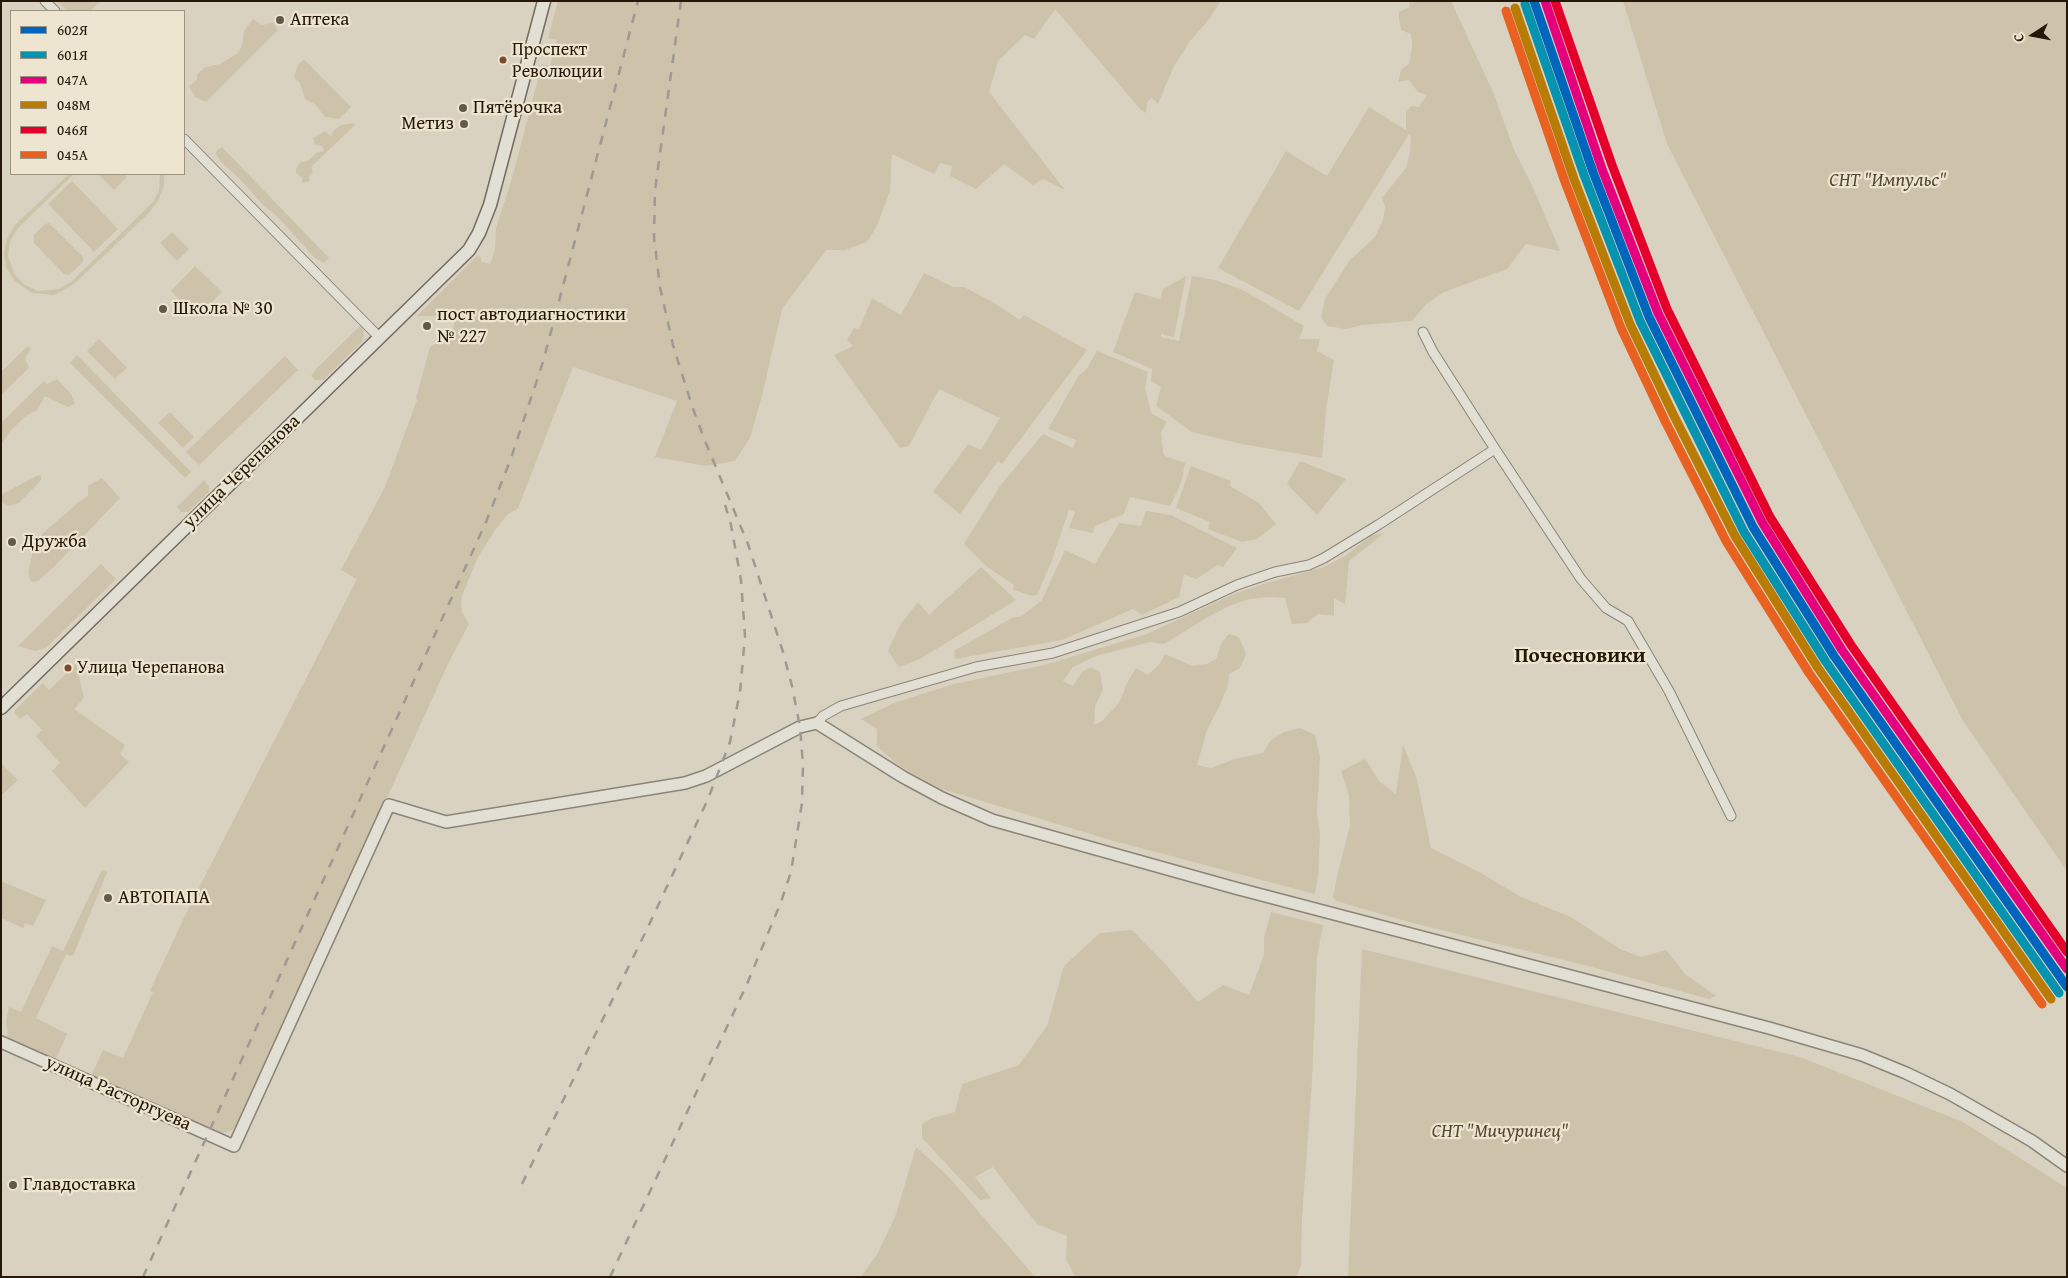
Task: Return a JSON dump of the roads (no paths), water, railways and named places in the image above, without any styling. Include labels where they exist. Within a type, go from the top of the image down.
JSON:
[{"type":"main road","name":"улица Черепанова","points":[[1,708],[469,250],[479,233],[497,183],[544,1]]},
{"type":"street","points":[[45,1],[54,10]]},
{"type":"street","points":[[185,140],[380,338]]},
{"type":"street","points":[[1423,332],[1433,352],[1495,449],[1581,579],[1606,608],[1628,621],[1669,691],[1731,816]]},
{"type":"street","points":[[1495,449],[1378,525],[1309,565],[1275,572],[1237,585],[1179,612],[1053,653],[976,667],[841,706],[823,716],[817,723],[903,778],[992,820],[1235,888],[1769,1028],[1862,1055],[1950,1094],[2032,1141],[2067,1166]]},
{"type":"street","name":"улица Расторгуева","points":[[1,1042],[234,1146],[389,805],[446,822],[685,782],[706,776],[800,727],[817,723]]},
{"type":"railway","points":[[143,1277],[486,522],[510,461],[543,362],[638,1]]},
{"type":"railway","points":[[610,1277],[747,984],[781,902],[791,872],[802,803],[803,765],[800,727],[783,652],[748,544],[692,406],[673,345],[660,287],[654,237],[655,190],[681,1]]},
{"type":"railway","points":[[522,1184],[648,927],[708,799],[730,742],[740,692],[745,636],[741,580],[731,525],[724,501]]},
{"type":"place","name":"Аптека","points":[[280,20]]},
{"type":"place","name":"Проспект Революции","points":[[503,60]]},
{"type":"place","name":"Пятёрочка","points":[[463,108]]},
{"type":"place","name":"Метиз","points":[[464,124]]},
{"type":"place","name":"Школа № 30","points":[[163,309]]},
{"type":"place","name":"пост автодиагностики № 227","points":[[427,326]]},
{"type":"place","name":"Дружба","points":[[12,542]]},
{"type":"place","name":"Улица Черепанова","points":[[68,668]]},
{"type":"place","name":"АВТОПАПА","points":[[108,898]]},
{"type":"place","name":"Главдоставка","points":[[13,1185]]},
{"type":"district","name":"Почесновики","points":[[1580,657]]},
{"type":"park label","name":"СНТ \"Импульс\"","points":[[1888,181]]},
{"type":"park label","name":"СНТ \"Мичуринец\"","points":[[1500,1132]]}]
